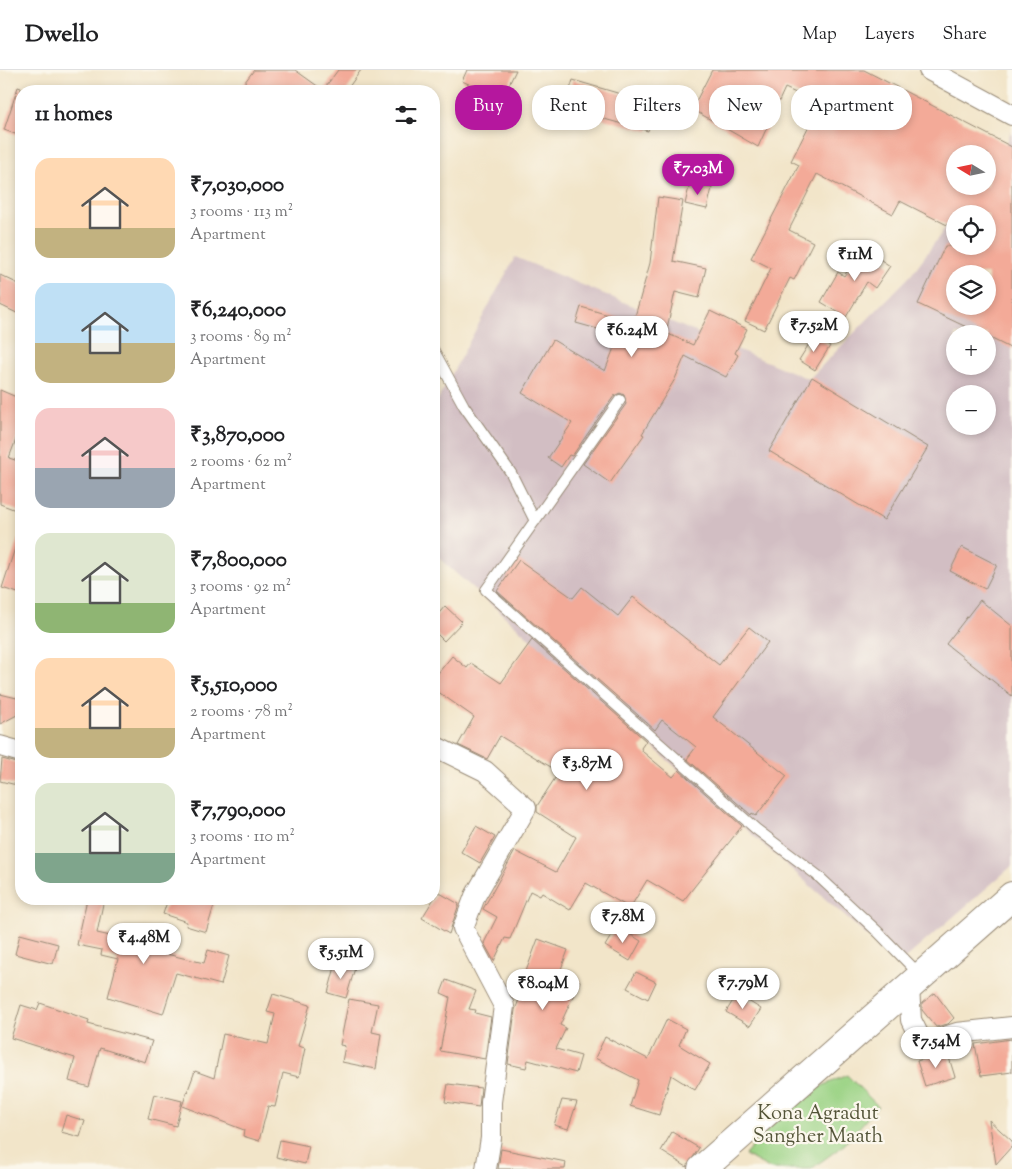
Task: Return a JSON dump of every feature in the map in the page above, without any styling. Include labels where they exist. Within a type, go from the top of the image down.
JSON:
[{"type":"main road","points":[[702,1169],[1012,896]]},
{"type":"street","points":[[929,70],[1012,115]]},
{"type":"street","points":[[0,746],[15,750]]},
{"type":"street","points":[[440,749],[484,771],[526,808],[475,896],[463,928],[504,1006],[491,1102],[491,1138],[486,1169]]},
{"type":"street","points":[[916,982],[911,1020],[923,1044],[957,1033],[1012,1027]]},
{"type":"lane","points":[[440,362],[464,406],[511,473],[534,521]]},
{"type":"lane","points":[[620,400],[486,590],[756,828],[817,875],[878,932],[916,982]]},
{"type":"shaded area","points":[[1012,128],[1012,866],[899,964],[440,559],[440,396],[515,257],[809,379],[911,275],[946,227],[946,255],[996,255],[996,205],[988,205],[988,195],[996,195],[996,160],[1005,148]]},
{"type":"green space","name":"Kona Agradut Sangher Maath","points":[[847,1075],[878,1106],[844,1145],[811,1169],[771,1169],[745,1155],[797,1097]]},
{"type":"building","points":[[254,70],[295,70],[316,85],[243,85]]},
{"type":"building","points":[[338,70],[361,70],[350,85],[327,85]]},
{"type":"building","points":[[467,70],[516,70],[509,85],[471,85],[462,81]]},
{"type":"building","points":[[712,70],[864,70],[893,85],[791,85],[791,91],[785,88],[781,97],[781,85],[709,85],[709,119],[699,113],[699,95]]},
{"type":"building","points":[[573,80],[590,85],[571,85]]},
{"type":"building","points":[[605,89],[615,92],[615,122],[605,119]]},
{"type":"building","points":[[912,95],[1012,147],[1012,349],[996,341],[996,325],[962,325],[918,304],[945,246],[946,255],[996,255],[996,205],[946,205],[946,224],[900,201],[893,214],[817,174],[789,230],[813,242],[794,280],[790,278],[764,330],[745,321],[771,268],[751,258],[799,165],[791,161],[807,130],[912,130]]},
{"type":"building","points":[[15,96],[15,134],[4,130]]},
{"type":"building","points":[[728,130],[766,130],[758,147]]},
{"type":"building","points":[[690,183],[712,188],[707,209],[685,204]]},
{"type":"building","points":[[658,197],[683,201],[673,261],[706,268],[699,298],[675,292],[666,333],[693,345],[710,311],[747,329],[735,353],[738,355],[726,377],[685,356],[675,379],[642,434],[644,435],[610,483],[583,464],[626,404],[624,395],[620,393],[614,396],[572,456],[569,455],[561,467],[548,458],[572,423],[522,393],[553,340],[605,371],[619,335],[576,323],[581,307],[626,320],[627,317],[634,320],[650,263]]},
{"type":"building","points":[[863,248],[890,266],[875,288],[867,282],[846,317],[821,302],[838,272],[844,276]]},
{"type":"building","points":[[0,275],[15,282],[15,312],[0,305]]},
{"type":"building","points":[[814,336],[830,346],[815,370],[799,360]]},
{"type":"building","points":[[812,377],[928,447],[884,520],[769,451]]},
{"type":"building","points":[[0,390],[15,396],[15,442],[9,458],[15,460],[15,510],[0,504]]},
{"type":"building","points":[[962,547],[997,565],[985,589],[950,571]]},
{"type":"building","points":[[15,548],[15,592],[2,588]]},
{"type":"building","points":[[519,560],[573,598],[582,587],[618,616],[633,597],[719,665],[749,627],[768,642],[713,717],[787,776],[756,816],[752,813],[751,815],[687,759],[696,747],[662,720],[655,730],[497,591]]},
{"type":"building","points":[[980,600],[1012,626],[1012,696],[946,644]]},
{"type":"building","points":[[445,606],[462,622],[444,641],[440,637],[440,612]]},
{"type":"building","points":[[532,640],[646,741],[641,748],[643,752],[673,777],[679,770],[742,826],[683,901],[647,880],[630,908],[586,883],[570,910],[542,893],[540,896],[530,891],[510,939],[505,938],[494,961],[484,943],[497,917],[483,909],[515,851],[556,872],[576,837],[537,812],[537,806],[559,772],[500,736],[487,759],[458,745],[474,717],[440,693],[440,671],[452,656],[467,668],[471,663],[501,683]]},
{"type":"building","points":[[0,694],[15,698],[15,716],[0,724]]},
{"type":"building","points":[[2,759],[15,762],[15,785],[0,781]]},
{"type":"building","points":[[476,826],[495,837],[480,863],[461,852]]},
{"type":"building","points":[[440,893],[459,904],[449,934],[422,918],[430,905],[440,905]]},
{"type":"building","points":[[86,905],[103,905],[97,933],[142,943],[141,948],[204,963],[208,950],[229,956],[221,985],[176,973],[163,1014],[108,997],[118,959],[101,955],[102,950],[77,945]]},
{"type":"building","points":[[166,905],[214,905],[206,932],[186,926],[187,922],[163,914]]},
{"type":"building","points":[[617,926],[641,941],[630,961],[605,946]]},
{"type":"building","points":[[20,934],[58,944],[53,964],[15,954]]},
{"type":"building","points":[[538,939],[568,950],[560,972],[580,981],[560,1025],[566,1028],[556,1049],[581,1056],[576,1073],[528,1060],[526,1068],[508,1064],[515,1010],[525,984],[522,982]]},
{"type":"building","points":[[336,963],[355,968],[346,998],[328,993]]},
{"type":"building","points":[[636,972],[656,982],[648,999],[627,988]]},
{"type":"building","points":[[446,980],[476,991],[469,1009],[476,1010],[475,1013],[491,1017],[485,1059],[440,1051],[450,997],[441,993]]},
{"type":"building","points":[[935,993],[954,1018],[948,1024],[936,1027],[922,1010],[922,1003]]},
{"type":"building","points":[[273,994],[310,1005],[298,1046],[305,1048],[299,1077],[283,1073],[275,1107],[268,1106],[259,1141],[243,1136],[244,1130],[182,1106],[195,1071],[214,1078],[223,1034],[268,1044],[275,1014],[267,1012]]},
{"type":"building","points":[[737,994],[761,1009],[750,1026],[726,1012]]},
{"type":"building","points":[[349,999],[378,1004],[372,1032],[381,1034],[376,1069],[342,1062],[345,1046],[340,1045]]},
{"type":"building","points":[[40,1003],[89,1020],[88,1024],[152,1041],[145,1062],[100,1048],[89,1087],[69,1081],[75,1058],[11,1038],[21,1005],[37,1010]]},
{"type":"building","points":[[667,1019],[686,1029],[679,1045],[710,1064],[695,1090],[671,1075],[659,1115],[630,1106],[638,1080],[595,1058],[605,1037],[648,1059]]},
{"type":"building","points":[[1012,1039],[1012,1072],[981,1076],[975,1044]]},
{"type":"building","points":[[947,1051],[955,1077],[925,1086],[917,1061]]},
{"type":"building","points":[[448,1084],[481,1088],[479,1107],[445,1102]]},
{"type":"building","points":[[154,1094],[182,1101],[176,1126],[148,1119]]},
{"type":"building","points":[[562,1100],[577,1102],[568,1129],[554,1125]]},
{"type":"building","points":[[66,1115],[85,1121],[80,1137],[61,1132]]},
{"type":"building","points":[[989,1120],[1012,1141],[1012,1146],[996,1164]]},
{"type":"building","points":[[672,1132],[699,1148],[687,1167],[661,1151]]},
{"type":"building","points":[[280,1140],[309,1146],[305,1164],[276,1157]]},
{"type":"building","points":[[501,1149],[566,1162],[565,1169],[498,1169]]}]
